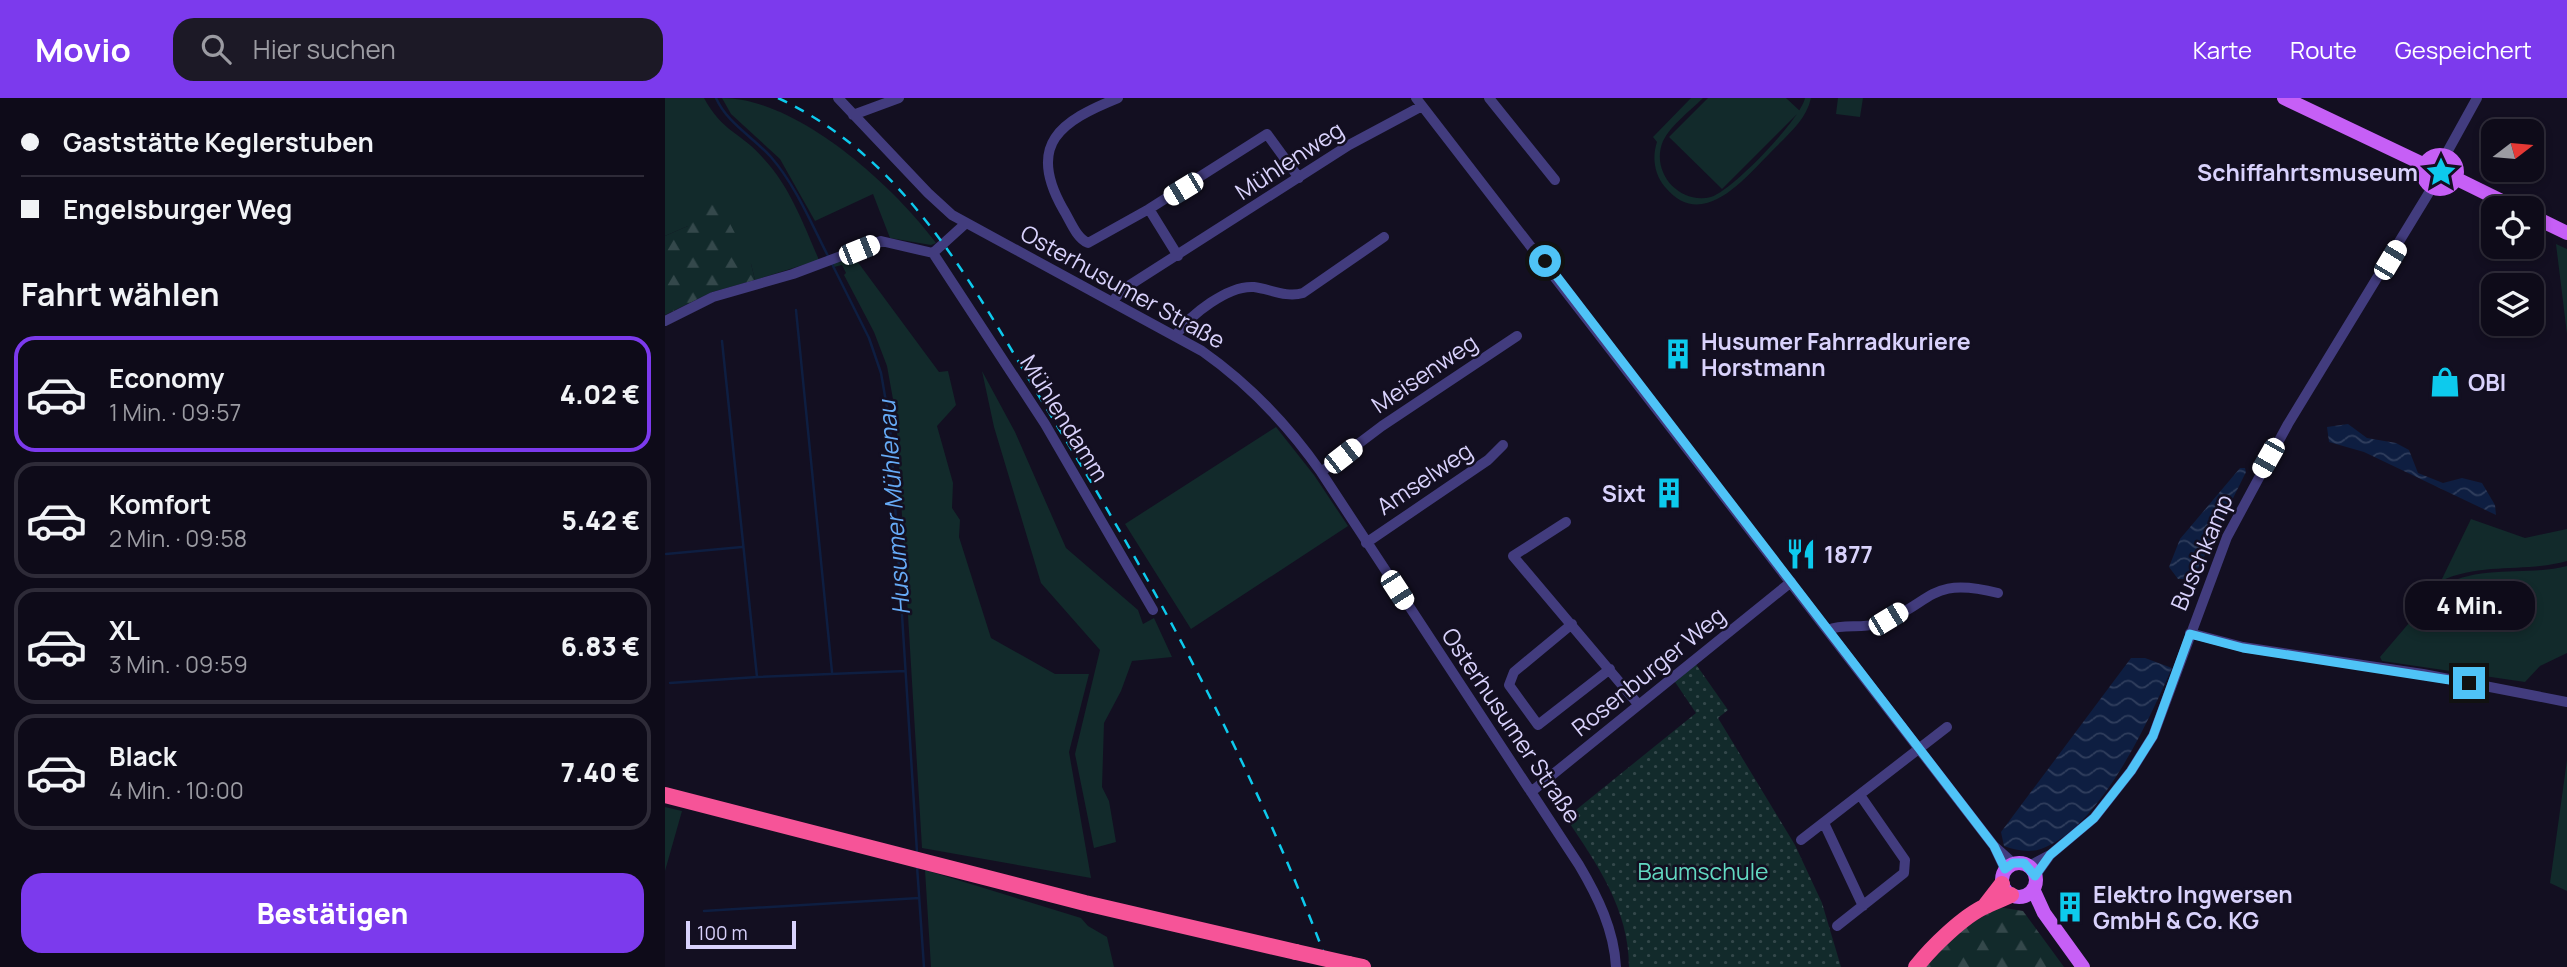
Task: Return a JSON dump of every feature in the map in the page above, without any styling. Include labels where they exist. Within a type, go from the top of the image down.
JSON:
[{"type":"highway","points":[[665,795],[898,856],[1356,966]]},
{"type":"highway","points":[[1916,967],[1933,946],[2019,880]]},
{"type":"main road","points":[[2284,98],[2425,164]]},
{"type":"main road","points":[[2435,156],[2445,156],[2456,165],[2455,178],[2447,187],[2433,186],[2425,178],[2425,164],[2435,156]]},
{"type":"main road","points":[[2455,178],[2492,196]]},
{"type":"main road","points":[[2544,222],[2567,233]]},
{"type":"main road","points":[[2019,880],[2038,912],[2044,913],[2083,967]]},
{"type":"street","name":"Osterhusumer Straße","points":[[838,98],[927,193],[965,224],[1176,335],[1229,370],[1282,422],[1321,472],[1596,893],[1608,924],[1616,967]]},
{"type":"street","points":[[853,115],[899,98]]},
{"type":"street","points":[[1118,98],[1079,114],[1060,131],[1049,153],[1051,185],[1079,236],[1088,243],[1149,209],[1267,134],[1299,178]]},
{"type":"street","points":[[1489,98],[1555,180]]},
{"type":"street","points":[[2445,156],[2477,98]]},
{"type":"street","points":[[1419,102],[2019,880]]},
{"type":"street","name":"Mühlenweg","points":[[1113,301],[1122,290],[1419,102]]},
{"type":"street","name":"Buschkamp","points":[[2019,880],[2094,818],[2131,771],[2162,714],[2227,537],[2257,477],[2433,186]]},
{"type":"street","points":[[1149,209],[1178,256]]},
{"type":"street","points":[[665,321],[713,297],[824,264],[881,241],[933,253],[965,224]]},
{"type":"street","points":[[1176,335],[1211,305],[1240,288],[1252,287],[1289,294],[1303,293],[1384,237]]},
{"type":"street","name":"Mühlendamm","points":[[933,253],[1052,435],[1153,610]]},
{"type":"street","name":"Meisenweg","points":[[1321,472],[1383,426],[1517,336]]},
{"type":"street","name":"Amselweg","points":[[1366,543],[1488,460],[1503,445]]},
{"type":"street","points":[[1566,522],[1513,556],[1637,704]]},
{"type":"street","name":"Rosenburger Weg","points":[[1531,792],[1791,582]]},
{"type":"street","points":[[1828,630],[1840,625],[1872,625],[1934,592],[1953,586],[1969,586],[1998,593]]},
{"type":"street","points":[[1572,624],[1514,671],[1509,685],[1538,725],[1610,669]]},
{"type":"street","points":[[2190,634],[2243,648],[2423,674],[2567,702]]},
{"type":"street","points":[[1801,840],[1947,727]]},
{"type":"street","points":[[1837,926],[1904,873],[1905,860],[1860,795]]},
{"type":"street","points":[[1824,823],[1863,906]]},
{"type":"green space","points":[[665,98],[704,98],[725,126],[756,150],[789,194],[819,260],[755,280],[751,264],[688,226],[665,236]]},
{"type":"green space","points":[[722,98],[751,102],[781,113],[841,149],[895,196],[936,243],[931,245],[890,238],[873,194],[815,221],[780,159],[731,114]]},
{"type":"green space","points":[[1691,98],[1703,98],[1666,135],[1660,153],[1664,174],[1670,184],[1688,196],[1699,198],[1711,197],[1721,192],[1749,169],[1792,121],[1805,98],[1811,98],[1805,114],[1795,128],[1748,176],[1722,197],[1708,203],[1693,204],[1679,200],[1658,177],[1655,165],[1657,142],[1653,137]]},
{"type":"green space","points":[[1708,98],[1786,98],[1800,111],[1722,189],[1669,137]]},
{"type":"green space","points":[[1838,98],[1863,98],[1860,117],[1836,114]]},
{"type":"green space","points":[[714,193],[751,264],[755,280],[712,292],[665,315],[665,236],[688,226]]},
{"type":"green space","points":[[2556,244],[2567,249],[2567,334]]},
{"type":"green space","points":[[854,257],[939,372],[948,371],[956,405],[937,426],[953,483],[952,508],[960,520],[959,537],[991,638],[1055,674],[1089,674],[1069,752],[1091,878],[922,848],[896,416],[887,366],[874,332],[844,275],[846,273],[842,265],[834,267],[833,263]]},
{"type":"green space","points":[[982,371],[1015,432],[1066,548],[1138,610],[1143,624],[1154,618],[1172,657],[1132,661],[1121,691],[1104,723],[1102,787],[1109,801],[1116,842],[1094,848],[1075,754],[1100,650],[1041,583],[994,427]]},
{"type":"green space","points":[[1276,427],[1314,475],[1348,526],[1191,629],[1125,524]]},
{"type":"green space","points":[[2471,519],[2525,538],[2567,529],[2567,561],[2535,567],[2488,569],[2456,575],[2441,581]]},
{"type":"green space","points":[[2567,566],[2567,653],[2540,666],[2525,682],[2382,661],[2380,657],[2438,589],[2453,581],[2484,573],[2534,571]]},
{"type":"green space","name":"Baumschule","points":[[1695,663],[1728,710],[1718,718],[1795,845],[1822,903],[1841,967],[1629,967],[1628,946],[1617,906],[1600,870],[1566,818],[1696,713],[1673,679]]},
{"type":"green space","points":[[2567,760],[2567,891],[2550,883]]},
{"type":"green space","points":[[665,807],[682,811],[665,871]]},
{"type":"green space","points":[[925,870],[1081,918],[1088,926],[1107,937],[1114,967],[931,967]]},
{"type":"green space","points":[[1998,907],[2023,911],[2064,967],[1922,967],[1963,929]]},
{"type":"water","points":[[2348,424],[2367,438],[2396,443],[2409,450],[2418,473],[2443,483],[2462,478],[2482,483],[2495,505],[2496,515],[2364,452],[2329,442],[2327,427]]},
{"type":"water","points":[[2240,468],[2245,468],[2246,472],[2199,567],[2189,579],[2178,579],[2169,567],[2180,539]]},
{"type":"water","points":[[2131,658],[2145,658],[2172,668],[2120,771],[2083,819],[2063,837],[2036,850],[2004,846],[2001,832]]},
{"type":"waterway","name":"Husumer Mühlenau","points":[[716,98],[727,115],[780,168],[803,205],[828,256]]},
{"type":"waterway","name":"Husumer Mühlenau","points":[[831,262],[869,338],[881,373],[890,425],[917,852]]},
{"type":"waterway","points":[[796,310],[832,672]]},
{"type":"waterway","points":[[722,341],[757,677],[905,671]]},
{"type":"waterway","points":[[666,554],[742,547]]},
{"type":"waterway","points":[[670,683],[757,677]]},
{"type":"waterway","name":"Husumer Mühlenau","points":[[917,866],[924,967]]},
{"type":"waterway","points":[[704,911],[919,898]]},
{"type":"railway","points":[[778,98],[826,125],[868,158],[905,196],[969,281],[1132,552],[1205,686],[1301,894],[1329,967]]},
{"type":"place","name":"Schiffahrtsmuseum","points":[[2441,172]]},
{"type":"place","name":"Husumer Fahrradkuriere Horstmann","points":[[1678,354]]},
{"type":"place","name":"OBI","points":[[2445,382]]},
{"type":"place","name":"Sixt","points":[[1669,493]]},
{"type":"place","name":"1877","points":[[1801,554]]},
{"type":"place","name":"Elektro Ingwersen GmbH & Co. KG","points":[[2070,907]]},
{"type":"route","points":[[1545,261],[1994,846],[1995,853],[2005,869],[2013,863],[2024,863],[2035,876],[2049,861],[2050,855],[2094,818],[2115,793],[2153,736],[2167,704],[2190,634],[2243,648],[2355,663],[2469,683]]}]
